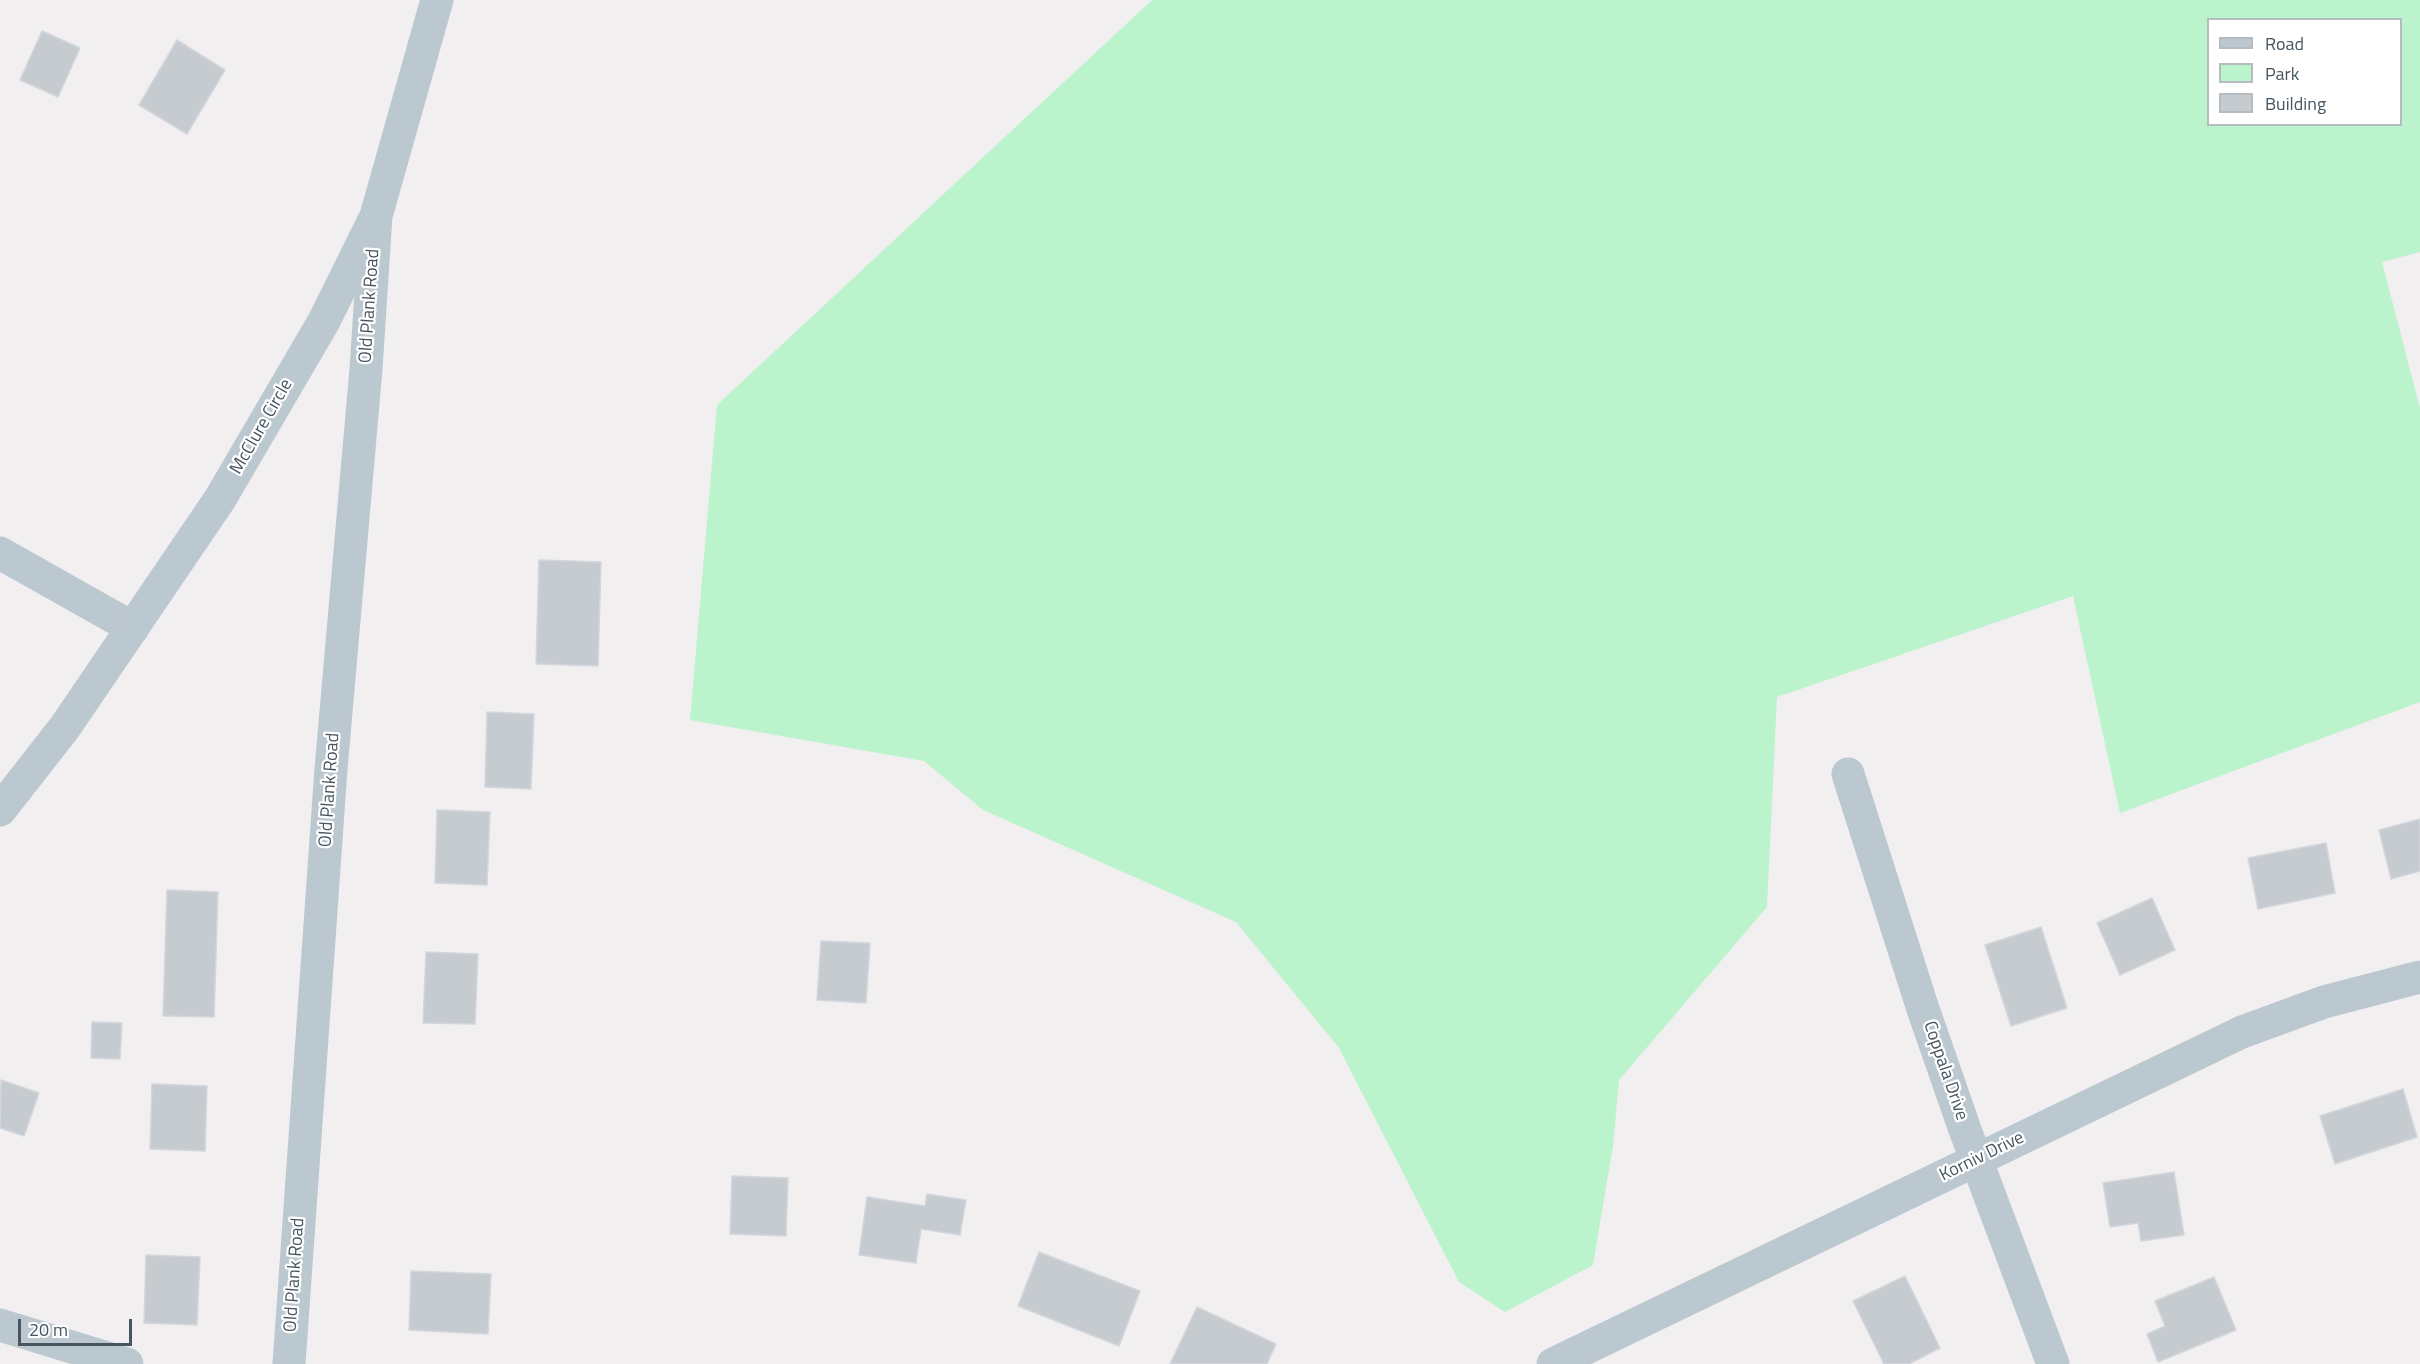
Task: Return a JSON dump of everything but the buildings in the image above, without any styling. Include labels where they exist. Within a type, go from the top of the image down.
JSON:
[{"type":"street","name":"McClure Circle","points":[[0,810],[65,727],[134,628],[226,489],[324,321],[376,216],[437,0]]},
{"type":"street","name":"Old Plank Road","points":[[289,1364],[331,769],[366,369],[376,216]]},
{"type":"street","points":[[0,553],[134,628]]},
{"type":"street","name":"Coppala Drive","points":[[1848,774],[1922,1006],[2053,1364]]},
{"type":"street","name":"Korniv Drive","points":[[1554,1364],[2242,1032],[2324,1002],[2420,977]]},
{"type":"street","points":[[0,1325],[127,1364]]},
{"type":"green space","points":[[1152,0],[2420,0],[2420,252],[2382,262],[2420,408],[2420,702],[2120,813],[2073,596],[1777,697],[1767,907],[1619,1080],[1613,1146],[1593,1265],[1505,1312],[1459,1282],[1339,1048],[1236,922],[983,810],[924,761],[690,720],[717,405]]}]
